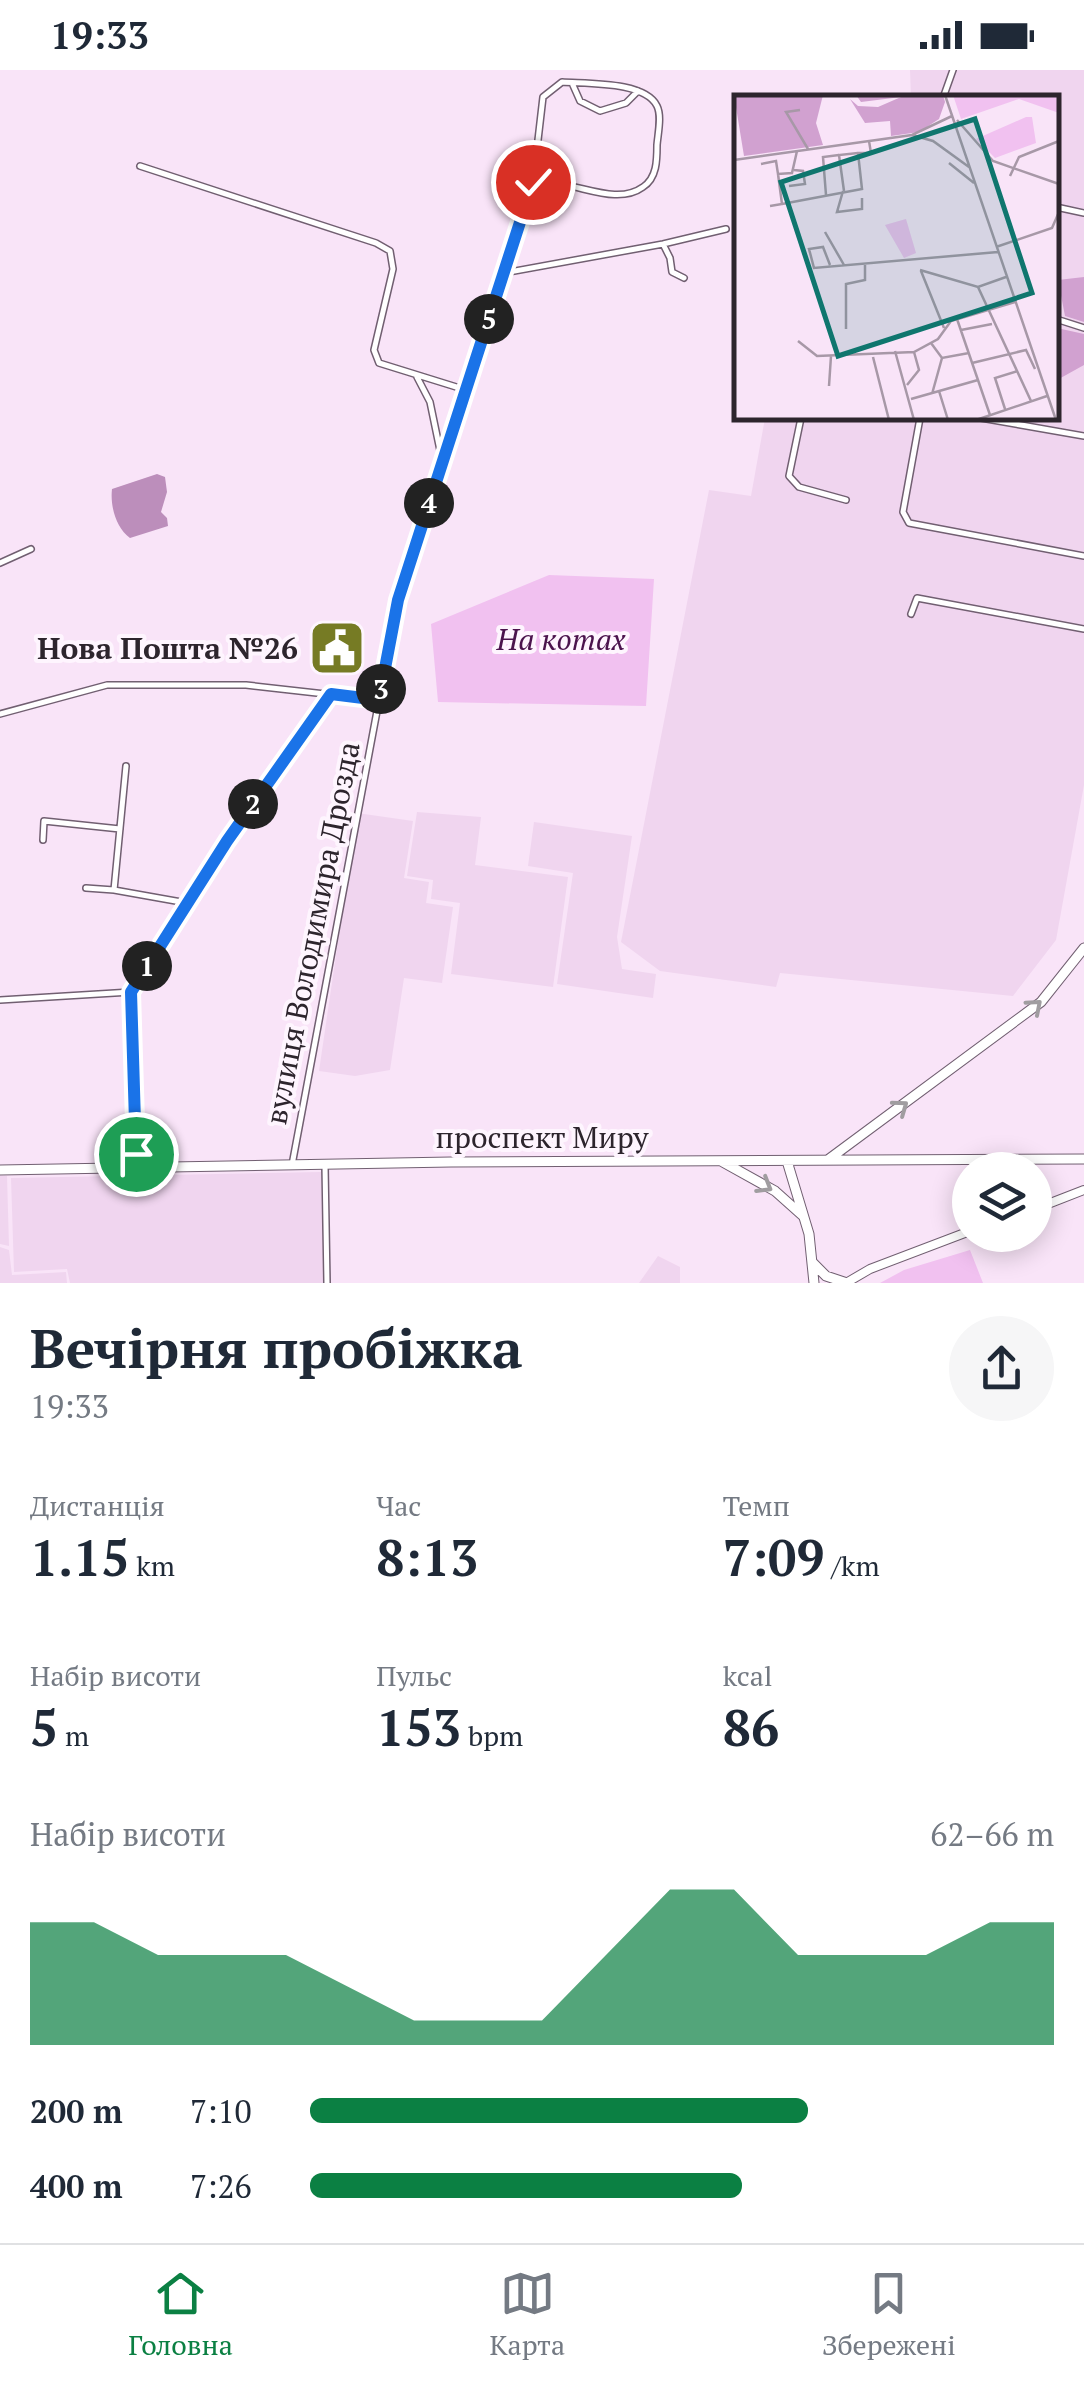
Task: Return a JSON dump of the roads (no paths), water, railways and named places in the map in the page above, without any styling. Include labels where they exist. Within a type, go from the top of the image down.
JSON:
[{"type":"main road","points":[[827,1161],[1041,1002],[1084,948]]},
{"type":"main road","name":"проспект Миру","points":[[0,1170],[1084,1159]]},
{"type":"main road","points":[[720,1161],[775,1191],[805,1218]]},
{"type":"main road","points":[[788,1161],[805,1218],[812,1261],[810,1283]]},
{"type":"main road","points":[[1052,1202],[1084,1190]]},
{"type":"main road","points":[[812,1261],[826,1276],[846,1283],[870,1269],[952,1238]]},
{"type":"street","points":[[945,95],[953,70]]},
{"type":"street","name":"вулиця Володимира Дрозда","points":[[292,1165],[398,600],[530,192],[543,97],[562,82],[572,83]]},
{"type":"street","points":[[572,83],[580,101],[600,112],[626,102],[638,90]]},
{"type":"street","points":[[530,192],[545,184],[630,194],[646,186],[654,174],[657,105],[638,90],[572,83]]},
{"type":"street","points":[[140,166],[376,243],[390,251],[393,269],[374,350],[378,363],[466,390]]},
{"type":"street","points":[[534,173],[545,184]]},
{"type":"street","points":[[1059,208],[1084,213]]},
{"type":"street","points":[[504,272],[663,244],[726,228]]},
{"type":"street","points":[[663,244],[672,272],[684,278]]},
{"type":"street","points":[[1059,320],[1084,328]]},
{"type":"street","points":[[418,377],[430,402],[442,462]]},
{"type":"street","points":[[800,420],[789,476],[799,487],[846,500]]},
{"type":"street","points":[[920,420],[902,512],[908,523],[1071,550],[1084,556]]},
{"type":"street","points":[[992,420],[1084,436]]},
{"type":"street","points":[[0,563],[30,549]]},
{"type":"street","points":[[911,614],[917,598],[1084,629]]},
{"type":"street","points":[[0,714],[107,685],[246,684],[379,700]]},
{"type":"street","points":[[136,1168],[131,992],[186,903],[331,694]]},
{"type":"street","points":[[114,890],[126,766]]},
{"type":"street","points":[[43,840],[44,821],[120,829]]},
{"type":"street","points":[[86,888],[186,903]]},
{"type":"street","points":[[0,1000],[131,992]]},
{"type":"street","points":[[325,1164],[326,1283]]},
{"type":"place","name":"Нова Пошта №26","points":[[337,648]]},
{"type":"park label","name":"На котах","points":[[561,639]]}]
